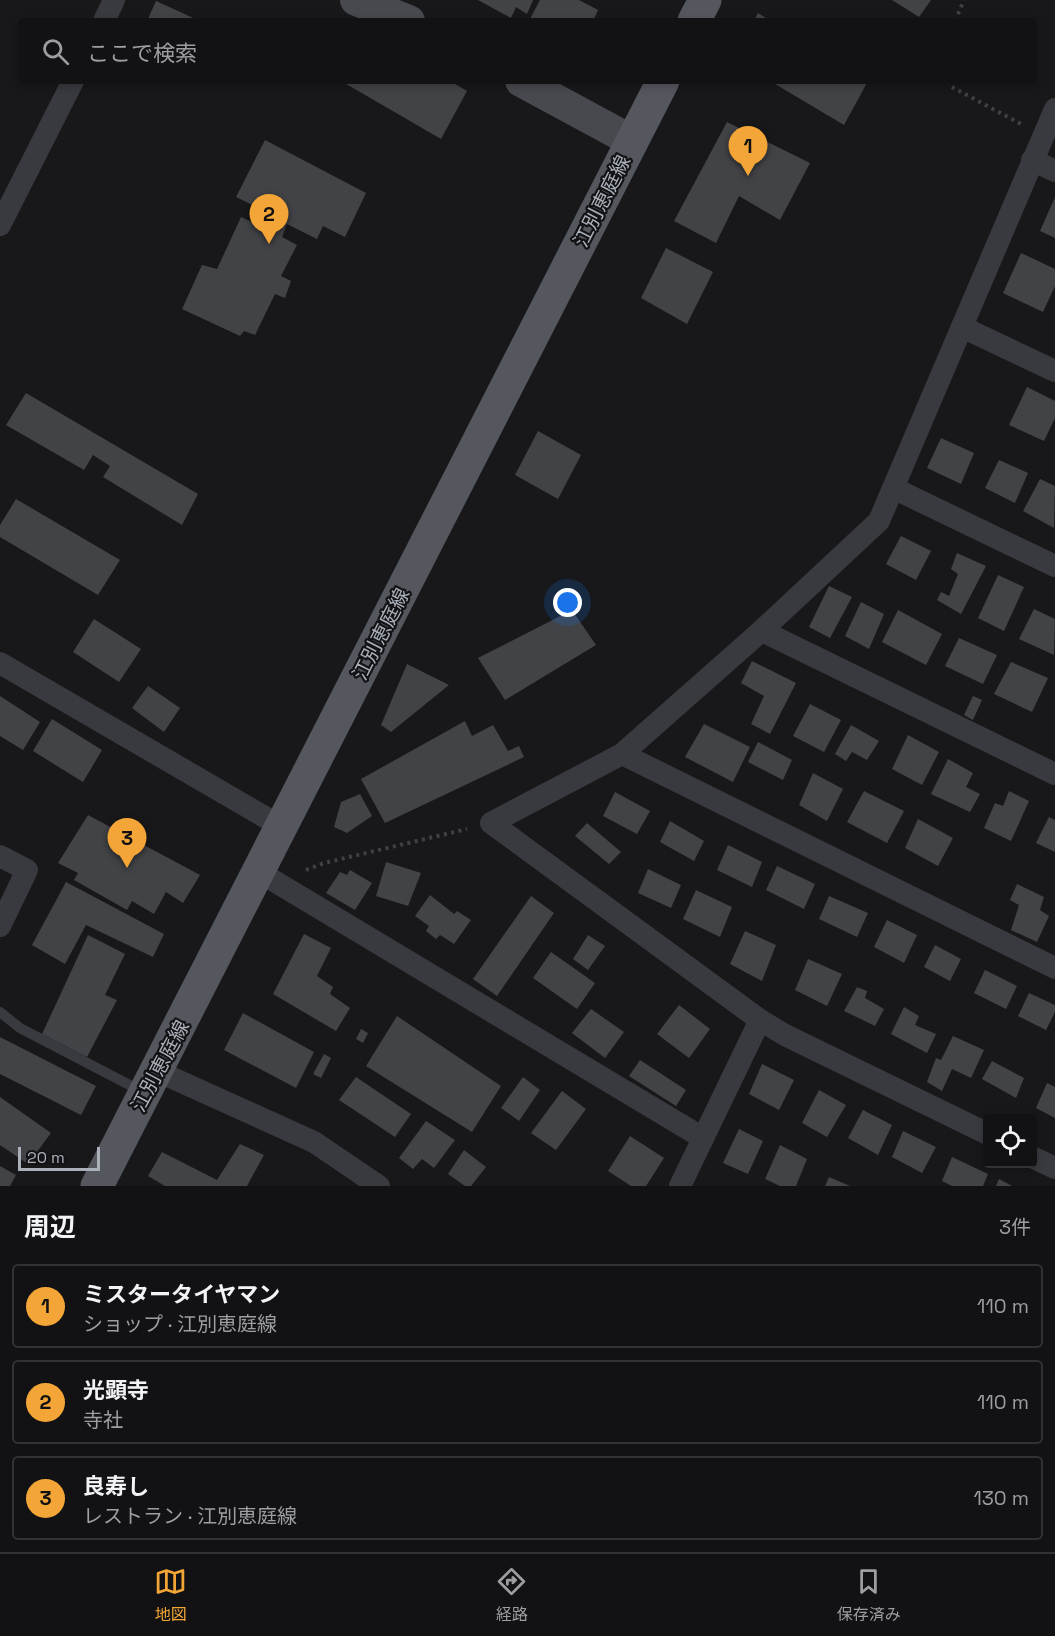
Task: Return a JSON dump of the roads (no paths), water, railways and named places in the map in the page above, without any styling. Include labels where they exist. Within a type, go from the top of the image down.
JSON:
[{"type":"main road","points":[[696,18],[705,0]]},
{"type":"main road","name":"江別恵庭線","points":[[98,1186],[661,84]]},
{"type":"street","points":[[105,18],[114,0]]},
{"type":"street","points":[[356,0],[401,18]]},
{"type":"street","points":[[0,225],[71,84]]},
{"type":"street","points":[[527,84],[632,141]]},
{"type":"street","points":[[983,1132],[785,1035],[760,1020],[491,823],[622,754],[762,631],[879,521],[1055,109]]},
{"type":"street","points":[[1032,160],[1055,171]]},
{"type":"street","points":[[962,327],[1055,371]]},
{"type":"street","points":[[893,488],[1055,566]]},
{"type":"street","points":[[762,631],[1055,774]]},
{"type":"street","points":[[0,663],[282,827]]},
{"type":"street","points":[[622,754],[1055,968]]},
{"type":"street","points":[[0,856],[27,870],[0,926]]},
{"type":"street","points":[[259,872],[703,1138]]},
{"type":"street","points":[[680,1186],[760,1020]]},
{"type":"street","points":[[151,1082],[314,1142],[380,1186]]},
{"type":"street","points":[[1037,1159],[1055,1168]]},
{"type":"lane","points":[[0,1012],[20,1028],[151,1082]]},
{"type":"place","name":"ミスタータイヤマン","points":[[748,176]]},
{"type":"place","name":"光顕寺","points":[[269,244]]},
{"type":"place","name":"良寿し","points":[[127,868]]}]
